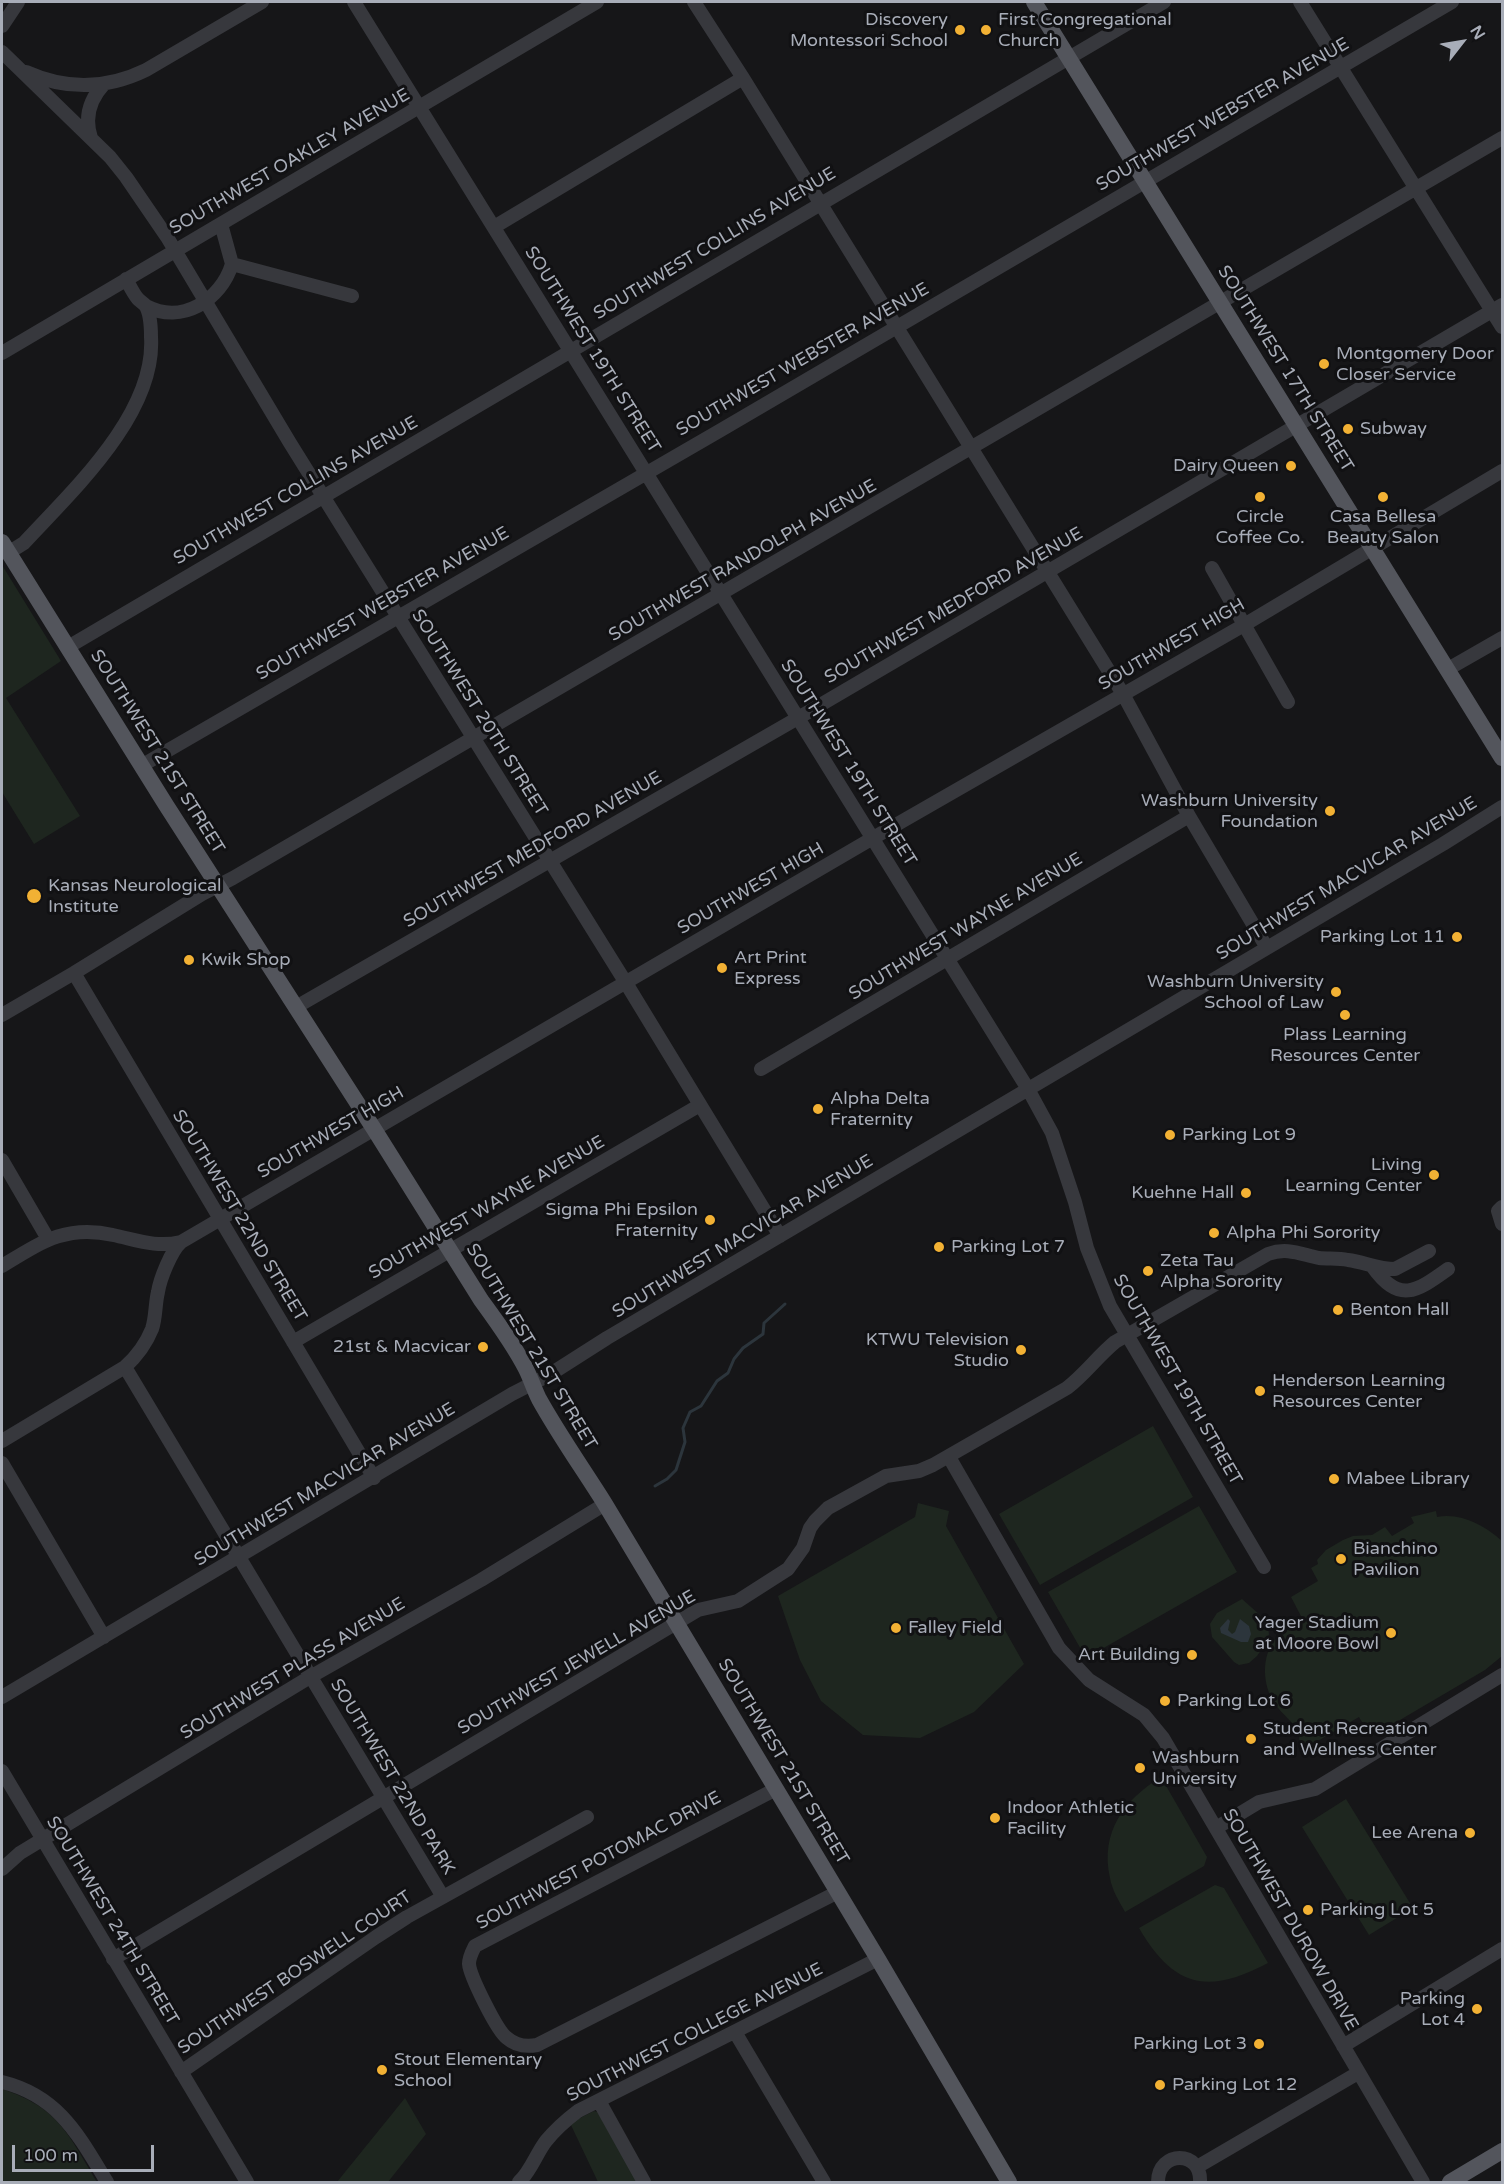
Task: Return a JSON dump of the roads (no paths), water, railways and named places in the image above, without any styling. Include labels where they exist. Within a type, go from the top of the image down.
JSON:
[{"type":"main road","name":"SOUTHWEST 17TH STREET","points":[[1034,2],[1503,758]]},
{"type":"main road","name":"SOUTHWEST 21ST STREET","points":[[5,547],[141,766],[219,885],[481,1300],[499,1324],[525,1368],[538,1397],[571,1452],[584,1469],[1010,2182]]},
{"type":"main road","points":[[1450,2182],[1501,2156]]},
{"type":"street","points":[[2,26],[18,2]]},
{"type":"street","points":[[15,65],[52,81],[69,84],[104,84],[146,70],[262,2]]},
{"type":"street","name":"SOUTHWEST 19TH STREET","points":[[354,2],[1028,1089],[1052,1133],[1060,1154],[1087,1248],[1110,1306],[1264,1567]]},
{"type":"street","name":"SOUTHWEST OAKLEY AVENUE","points":[[2,353],[597,2]]},
{"type":"street","points":[[694,2],[1123,694],[1189,816],[1267,948]]},
{"type":"street","name":"SOUTHWEST COLLINS AVENUE","points":[[68,647],[1164,2]]},
{"type":"street","points":[[1300,2],[1416,189],[1498,308],[1503,327]]},
{"type":"street","name":"SOUTHWEST WEBSTER AVENUE","points":[[141,766],[1452,2]]},
{"type":"street","name":"SOUTHWEST 20TH STREET","points":[[2,52],[91,138],[126,177],[175,251],[323,496],[626,983],[780,1236]]},
{"type":"street","points":[[494,227],[743,78]]},
{"type":"street","points":[[91,138],[88,112],[97,92],[104,84]]},
{"type":"street","name":"SOUTHWEST RANDOLPH AVENUE","points":[[2,1015],[219,885],[722,595],[1503,138]]},
{"type":"street","points":[[126,279],[136,297],[146,306],[158,311],[179,312],[206,302],[223,285],[232,264],[221,224]]},
{"type":"street","points":[[232,264],[352,296]]},
{"type":"street","points":[[5,547],[24,543],[87,474],[112,442],[129,415],[151,360],[151,330],[146,306]]},
{"type":"street","name":"SOUTHWEST MEDFORD AVENUE","points":[[296,1007],[798,718],[1498,308]]},
{"type":"street","name":"SOUTHWEST HIGH","points":[[2,1266],[48,1239],[85,1232],[105,1233],[150,1244],[168,1245],[181,1242],[873,838],[1244,625],[1503,471]]},
{"type":"street","points":[[1212,568],[1288,702]]},
{"type":"street","points":[[1448,669],[1503,638]]},
{"type":"street","name":"SOUTHWEST MACVICAR AVENUE","points":[[2,1697],[1503,807]]},
{"type":"street","name":"SOUTHWEST WAYNE AVENUE","points":[[761,1069],[1189,816]]},
{"type":"street","name":"SOUTHWEST 22ND STREET","points":[[74,973],[374,1478]]},
{"type":"street","name":"SOUTHWEST WAYNE AVENUE","points":[[293,1342],[700,1105]]},
{"type":"street","points":[[2,1160],[48,1239]]},
{"type":"street","points":[[1503,1207],[1498,1211],[1503,1224]]},
{"type":"street","points":[[2,1441],[125,1367],[143,1347],[152,1329],[158,1290],[173,1252],[181,1242]]},
{"type":"street","name":"SOUTHWEST JEWELL AVENUE","points":[[113,1959],[706,1607],[727,1605],[738,1601],[788,1569],[803,1548],[810,1528],[828,1508],[878,1479],[926,1469],[949,1457],[1067,1388],[1100,1354],[1127,1335],[1275,1252],[1294,1251],[1395,1269],[1429,1251]]},
{"type":"street","points":[[1372,1266],[1389,1286],[1406,1292],[1422,1287],[1448,1269]]},
{"type":"street","name":"SOUTHWEST 22ND PARK","points":[[125,1367],[443,1897]]},
{"type":"street","name":"SOUTHWEST DUROW DRIVE","points":[[949,1457],[1059,1648],[1089,1680],[1133,1707],[1155,1726],[1423,2182]]},
{"type":"street","points":[[2,1463],[104,1637]]},
{"type":"street","name":"SOUTHWEST PLASS AVENUE","points":[[2,1869],[20,1853],[310,1677],[482,1580],[605,1504]]},
{"type":"street","points":[[1216,1828],[1259,1802],[1315,1789],[1503,1675]]},
{"type":"street","name":"SOUTHWEST 24TH STREET","points":[[2,1771],[247,2182]]},
{"type":"street","name":"SOUTHWEST POTOMAC DRIVE","points":[[776,1789],[475,1946],[470,1957],[471,1972],[498,2028],[506,2038],[516,2044],[537,2045],[838,1892]]},
{"type":"street","name":"SOUTHWEST BOSWELL COURT","points":[[181,2072],[376,1937],[587,1817]]},
{"type":"street","points":[[1343,2046],[1503,1949]]},
{"type":"street","name":"SOUTHWEST COLLEGE AVENUE","points":[[524,2181],[545,2142],[578,2111],[878,1959]]},
{"type":"street","points":[[735,2032],[824,2182]]},
{"type":"street","points":[[1197,2166],[1358,2073]]},
{"type":"street","points":[[2,2082],[38,2096],[60,2113],[80,2136],[107,2182]]},
{"type":"street","points":[[599,2101],[644,2182]]},
{"type":"street","points":[[1158,2182],[1160,2169],[1170,2160],[1184,2158],[1197,2166],[1200,2172],[1200,2182]]},
{"type":"waterway","points":[[655,1486],[676,1470],[685,1442],[683,1428],[690,1412],[701,1406],[717,1381],[728,1373],[734,1359],[743,1348],[763,1334],[764,1323],[785,1304]]},
{"type":"place","name":"Discovery Montessori School","points":[[960,30]]},
{"type":"place","name":"First Congregational Church","points":[[986,30]]},
{"type":"place","name":"Montgomery Door Closer Service","points":[[1324,364]]},
{"type":"place","name":"Subway","points":[[1348,429]]},
{"type":"place","name":"Dairy Queen","points":[[1291,466]]},
{"type":"place","name":"Circle Coffee Co.","points":[[1260,497]]},
{"type":"place","name":"Casa Bellesa Beauty Salon","points":[[1383,497]]},
{"type":"place","name":"Washburn University Foundation","points":[[1330,811]]},
{"type":"place","name":"Kansas Neurological Institute","points":[[34,896]]},
{"type":"place","name":"Parking Lot 11","points":[[1457,937]]},
{"type":"place","name":"Kwik Shop","points":[[189,960]]},
{"type":"place","name":"Art Print Express","points":[[722,968]]},
{"type":"place","name":"Washburn University School of Law","points":[[1336,992]]},
{"type":"place","name":"Plass Learning Resources Center","points":[[1345,1015]]},
{"type":"place","name":"Alpha Delta Fraternity","points":[[818,1109]]},
{"type":"place","name":"Parking Lot 9","points":[[1170,1135]]},
{"type":"place","name":"Living Learning Center","points":[[1434,1175]]},
{"type":"place","name":"Kuehne Hall","points":[[1246,1193]]},
{"type":"place","name":"Sigma Phi Epsilon Fraternity","points":[[710,1220]]},
{"type":"place","name":"Alpha Phi Sorority","points":[[1214,1233]]},
{"type":"place","name":"Parking Lot 7","points":[[939,1247]]},
{"type":"place","name":"Zeta Tau Alpha Sorority","points":[[1148,1271]]},
{"type":"place","name":"Benton Hall","points":[[1338,1310]]},
{"type":"place","name":"21st & Macvicar","points":[[483,1347]]},
{"type":"place","name":"KTWU Television Studio","points":[[1021,1350]]},
{"type":"place","name":"Henderson Learning Resources Center","points":[[1260,1391]]},
{"type":"place","name":"Mabee Library","points":[[1334,1479]]},
{"type":"place","name":"Bianchino Pavilion","points":[[1341,1559]]},
{"type":"place","name":"Falley Field","points":[[896,1628]]},
{"type":"place","name":"Yager Stadium at Moore Bowl","points":[[1391,1633]]},
{"type":"place","name":"Art Building","points":[[1192,1655]]},
{"type":"place","name":"Parking Lot 6","points":[[1165,1701]]},
{"type":"place","name":"Student Recreation and Wellness Center","points":[[1251,1739]]},
{"type":"place","name":"Washburn University","points":[[1140,1768]]},
{"type":"place","name":"Indoor Athletic Facility","points":[[995,1818]]},
{"type":"place","name":"Lee Arena","points":[[1470,1833]]},
{"type":"place","name":"Parking Lot 5","points":[[1308,1910]]},
{"type":"place","name":"Parking Lot 4","points":[[1477,2009]]},
{"type":"place","name":"Parking Lot 3","points":[[1259,2044]]},
{"type":"place","name":"Stout Elementary School","points":[[382,2070]]},
{"type":"place","name":"Parking Lot 12","points":[[1160,2085]]}]
